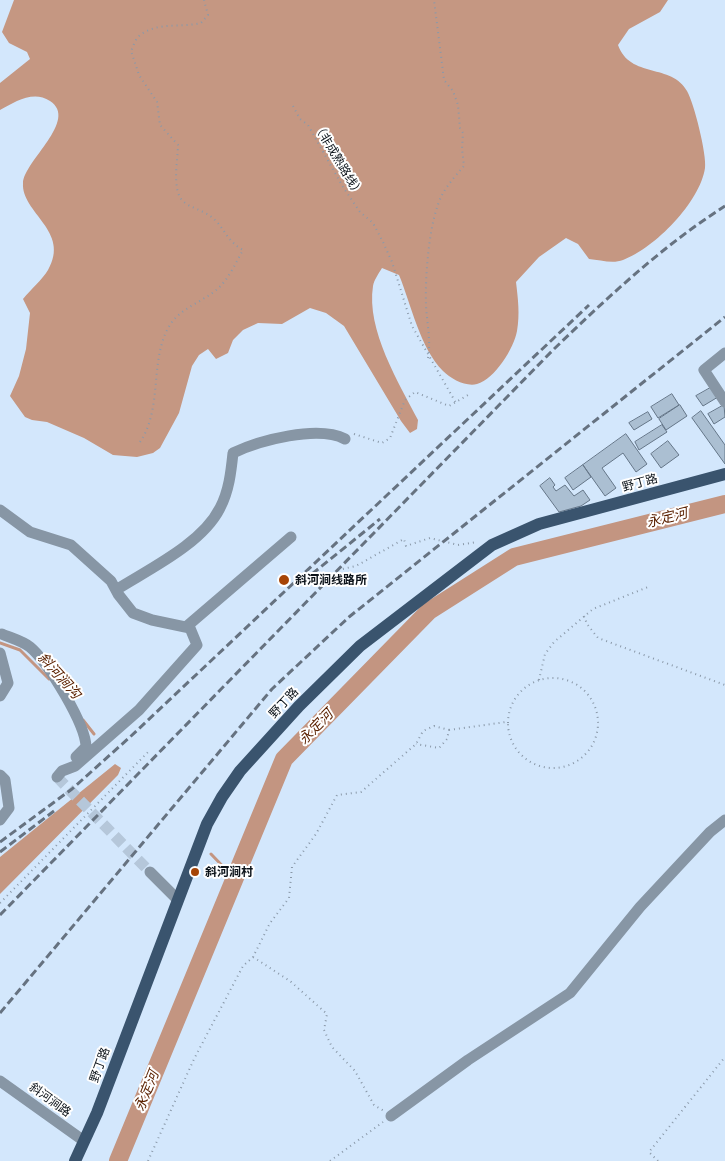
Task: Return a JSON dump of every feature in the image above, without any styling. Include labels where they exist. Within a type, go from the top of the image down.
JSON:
[{"type":"main road","name":"野丁路","points":[[74,1161],[97,1113],[207,824],[222,797],[240,771],[299,706],[360,646],[492,545],[539,524],[725,474]]},
{"type":"street","points":[[725,354],[704,370],[725,402]]},
{"type":"street","points":[[116,590],[170,556],[206,530],[220,509],[228,487],[233,453],[254,443],[311,434],[340,437]]},
{"type":"street","points":[[0,510],[30,532],[71,545],[111,581],[133,613],[152,620],[190,628],[197,646],[139,710],[75,766],[59,774],[86,747],[86,738],[75,713],[60,688],[30,647],[1,637]]},
{"type":"street","points":[[186,627],[291,537]]},
{"type":"street","points":[[0,653],[8,683],[0,696]]},
{"type":"street","points":[[0,775],[5,780],[9,808],[0,820]]},
{"type":"street","points":[[391,1116],[468,1060],[570,993],[640,907],[710,832],[725,820]]},
{"type":"street","points":[[150,872],[177,899]]},
{"type":"street","name":"斜河涧路","points":[[0,1081],[84,1142]]},
{"type":"path","points":[[140,442],[149,430],[162,347],[172,322],[190,304],[215,291],[226,280],[243,250],[232,244],[217,222],[205,211],[183,202],[179,195],[175,181],[178,144],[160,125],[157,102],[139,75],[131,51],[138,37],[151,30],[166,26],[201,23],[208,15],[204,0]]},
{"type":"path","points":[[428,358],[430,340],[427,332],[425,274],[436,210],[443,193],[464,166],[462,149],[464,133],[460,128],[458,105],[453,91],[444,80],[434,0]]},
{"type":"path","name":"（非成熟路线）","points":[[293,106],[324,151],[352,200],[376,229],[392,262],[412,326],[428,358],[456,404]]},
{"type":"path","points":[[340,437],[346,430],[382,443],[390,438],[405,400],[415,392],[450,406],[468,395]]},
{"type":"path","points":[[338,570],[356,566],[404,539],[406,546],[430,538],[458,545],[477,542]]},
{"type":"path","points":[[539,680],[545,654],[554,642],[584,616],[593,609],[648,587]]},
{"type":"path","points":[[584,616],[587,624],[598,638],[725,684]]},
{"type":"path","points":[[561,678],[576,684],[588,694],[596,707],[598,722],[596,736],[590,749],[580,760],[567,767],[553,769],[538,767],[525,760],[515,750],[509,736],[507,722],[510,707],[518,693],[539,680],[561,678]]},
{"type":"path","points":[[148,1161],[194,1059],[243,966],[253,957],[270,923],[289,898],[292,867],[316,834],[337,795],[361,792],[416,744],[424,731],[434,726],[449,730],[507,722]]},
{"type":"path","points":[[416,744],[439,748],[447,739],[449,730]]},
{"type":"path","points":[[0,903],[150,750]]},
{"type":"path","points":[[253,957],[290,981],[327,1014],[324,1030],[332,1047],[356,1071],[374,1105],[391,1116],[330,1161]]},
{"type":"path","points":[[658,1161],[649,1152],[725,1057]]},
{"type":"shaded area","points":[[14,0],[668,0],[660,12],[629,29],[618,45],[624,56],[632,63],[672,77],[680,82],[687,91],[699,129],[705,168],[695,195],[685,209],[662,235],[636,254],[615,262],[589,259],[578,244],[566,238],[539,257],[516,282],[518,319],[517,331],[512,346],[497,370],[484,381],[477,384],[464,383],[450,377],[443,371],[422,338],[399,275],[382,268],[373,286],[374,320],[386,356],[418,420],[417,429],[410,433],[344,326],[326,313],[310,308],[282,324],[258,323],[243,330],[233,340],[228,353],[216,359],[208,349],[199,355],[192,366],[179,413],[160,448],[153,453],[137,457],[113,455],[84,438],[47,422],[25,417],[10,396],[19,376],[26,349],[30,313],[23,299],[46,274],[53,256],[54,244],[50,233],[29,204],[24,194],[23,183],[26,174],[48,141],[58,119],[57,109],[50,101],[44,98],[24,98],[0,110],[0,83],[30,59],[27,52],[9,43],[2,32]]},
{"type":"shaded area","points":[[115,764],[121,768],[118,775],[0,894],[0,857]]},
{"type":"building","points":[[712,387],[718,397],[703,406],[696,396]]},
{"type":"building","points":[[672,394],[679,405],[658,418],[651,407]]},
{"type":"building","points":[[680,405],[687,416],[666,430],[659,419]]},
{"type":"building","points":[[724,405],[725,417],[714,424],[708,414]]},
{"type":"building","points":[[701,411],[725,445],[725,464],[692,418]]},
{"type":"building","points":[[648,412],[652,419],[634,430],[629,423]]},
{"type":"building","points":[[662,425],[667,432],[639,450],[635,442]]},
{"type":"building","points":[[626,434],[647,464],[636,472],[623,453],[602,468],[616,488],[605,496],[583,465]]},
{"type":"building","points":[[668,441],[679,455],[661,468],[651,454]]},
{"type":"building","points":[[583,465],[591,477],[573,490],[565,478]]},
{"type":"building","points":[[550,478],[555,485],[553,487],[556,491],[565,485],[574,496],[583,490],[590,500],[581,506],[559,512],[540,486]]},
{"type":"waterway","name":"永定河","points":[[118,1161],[284,759],[429,611],[514,557],[725,504]]},
{"type":"waterway","name":"斜河涧沟","points":[[0,643],[20,650],[49,679]]},
{"type":"waterway","name":"斜河涧沟","points":[[83,720],[94,734]]},
{"type":"waterway","name":"斜河涧沟","points":[[211,854],[235,879]]},
{"type":"tunnel","points":[[57,777],[150,872]]},
{"type":"railway","points":[[0,915],[553,350],[614,292],[679,238],[725,206]]},
{"type":"railway","points":[[0,842],[72,789],[130,737],[589,305]]},
{"type":"railway","points":[[0,1013],[272,689],[349,617],[725,317]]},
{"type":"railway","points":[[312,574],[380,519]]},
{"type":"railway","points":[[0,852],[54,811]]},
{"type":"place","name":"斜河涧线路所","points":[[284,580]]},
{"type":"place","name":"斜河涧村","points":[[195,872]]}]
